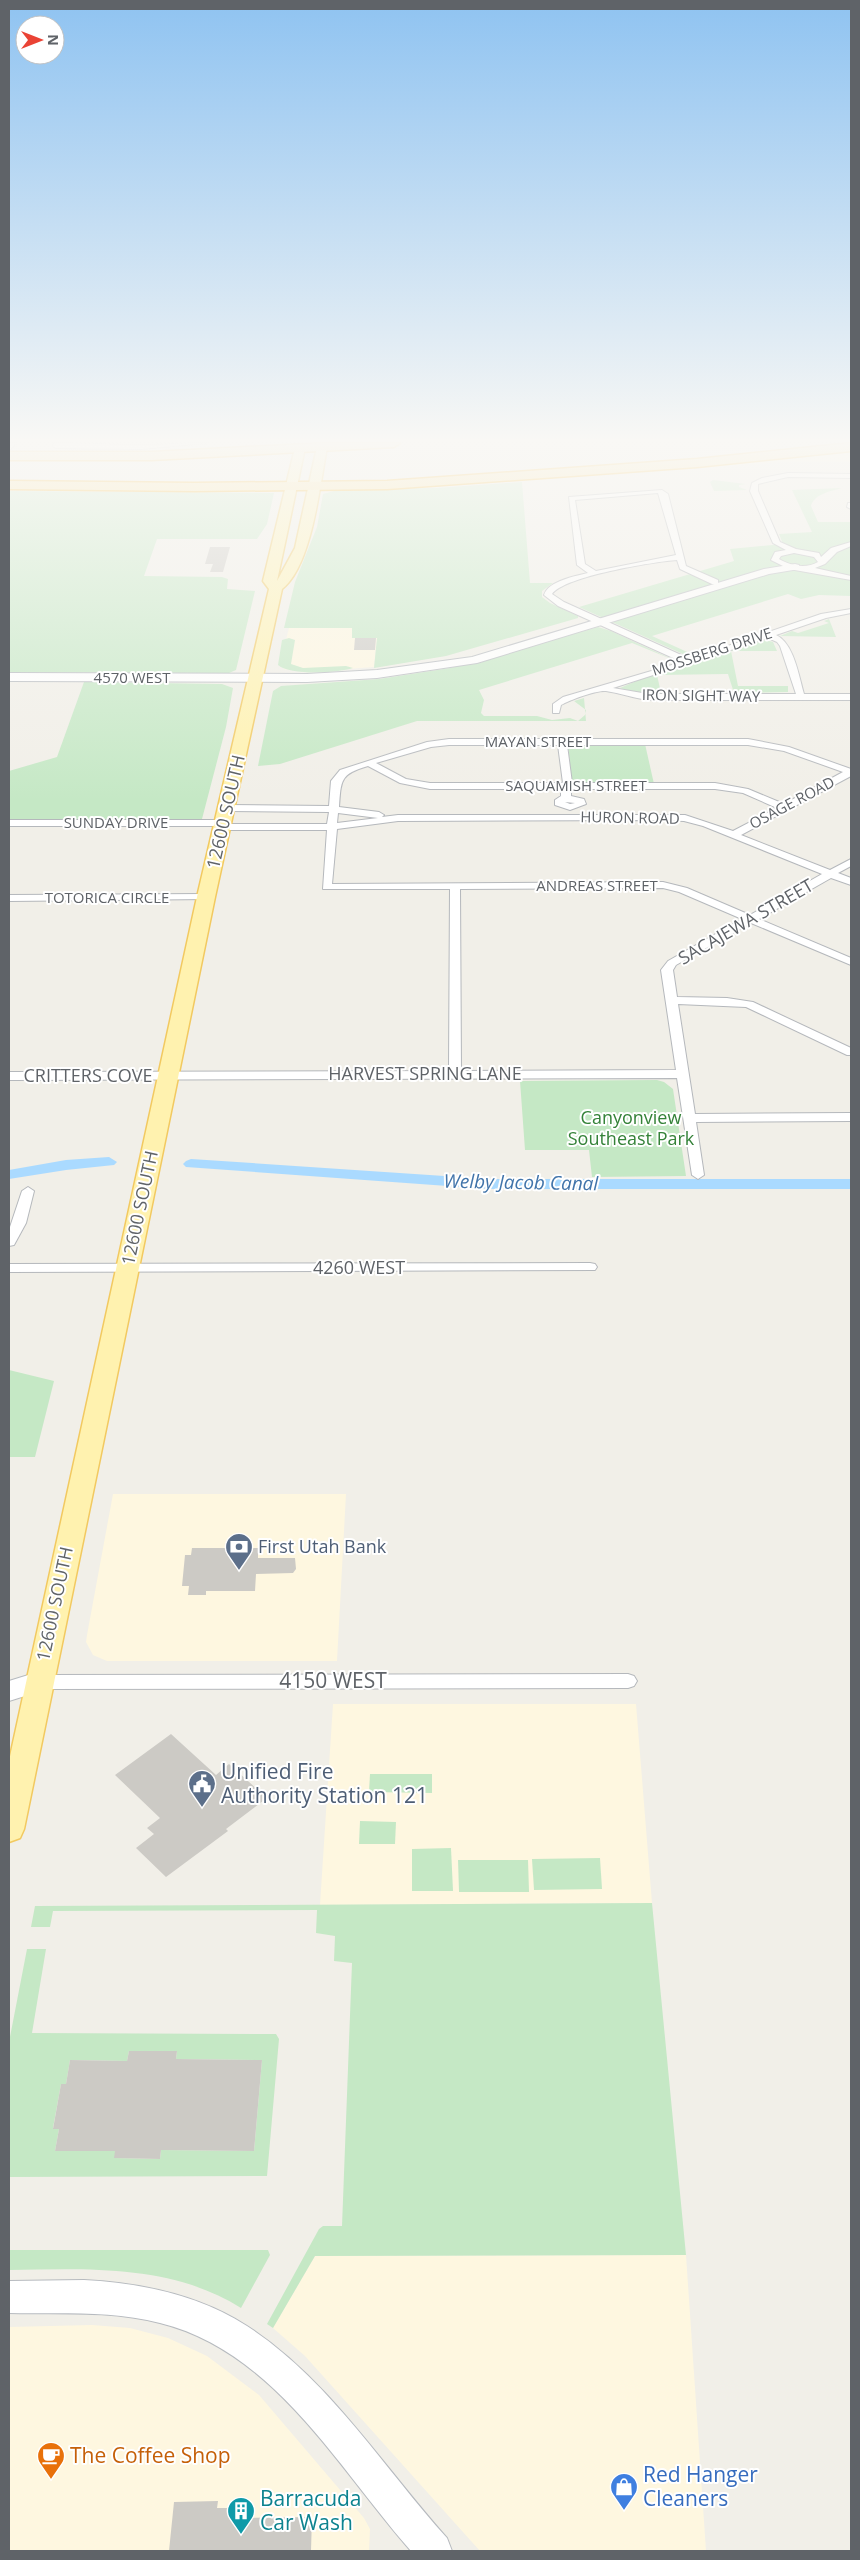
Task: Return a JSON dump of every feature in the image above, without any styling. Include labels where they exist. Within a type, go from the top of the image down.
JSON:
[{"type":"main road","name":"12600 SOUTH","points":[[273,562],[269,581],[276,588]]},
{"type":"main road","name":"12600 SOUTH","points":[[9,1829],[38,1682],[206,897],[276,588],[284,580],[293,562]]},
{"type":"street","points":[[581,562],[581,565],[596,574]]},
{"type":"street","points":[[639,562],[554,586],[549,591],[551,599],[690,662]]},
{"type":"street","points":[[682,562],[683,567],[688,571],[715,582]]},
{"type":"street","points":[[595,620],[759,568],[767,562]]},
{"type":"street","points":[[778,562],[796,568],[847,577]]},
{"type":"street","points":[[595,620],[768,571],[812,567],[820,562]]},
{"type":"street","points":[[822,562],[847,577]]},
{"type":"street","name":"MOSSBERG DRIVE","points":[[556,711],[557,704],[560,702],[602,687],[690,662],[830,615],[851,611]]},
{"type":"street","name":"4570 WEST","points":[[9,678],[339,677],[473,660],[595,620]]},
{"type":"street","points":[[769,634],[782,642],[801,697]]},
{"type":"street","name":"IRON SIGHT WAY","points":[[602,687],[624,694],[648,697],[851,697]]},
{"type":"street","points":[[562,742],[568,786],[565,790],[571,805]]},
{"type":"street","name":"MAYAN STREET","points":[[327,887],[333,805],[336,781],[339,776],[351,768],[430,744],[748,742],[786,749],[851,772]]},
{"type":"street","name":"SAQUAMISH STREET","points":[[369,763],[403,781],[416,784],[715,786],[745,791],[784,807]]},
{"type":"street","name":"OSAGE ROAD","points":[[733,835],[851,772]]},
{"type":"street","name":"HURON ROAD","points":[[225,819],[333,805],[398,818]]},
{"type":"street","name":"HURON ROAD","points":[[225,819],[331,827],[398,818],[571,805],[685,818],[851,882]]},
{"type":"street","name":"SUNDAY DRIVE","points":[[9,823],[225,819]]},
{"type":"street","name":"SACAJEWA STREET","points":[[698,1175],[667,970],[672,963],[851,862]]},
{"type":"street","name":"ANDREAS STREET","points":[[327,887],[663,886],[683,890],[851,962]]},
{"type":"street","points":[[455,888],[455,1074]]},
{"type":"street","name":"TOTORICA CIRCLE","points":[[9,898],[206,897]]},
{"type":"street","points":[[671,1000],[726,1001],[748,1004],[851,1052]]},
{"type":"street","name":"HARVEST SPRING LANE","points":[[168,1076],[682,1074]]},
{"type":"street","name":"CRITTERS COVE","points":[[9,1076],[168,1076]]},
{"type":"street","points":[[690,1118],[851,1117]]},
{"type":"street","points":[[9,1242],[18,1223],[28,1191]]},
{"type":"street","name":"4260 WEST","points":[[9,1268],[590,1267]]},
{"type":"street","points":[[9,1676],[38,1682]]},
{"type":"street","name":"4150 WEST","points":[[38,1682],[628,1681]]},
{"type":"street","points":[[9,1692],[38,1682]]},
{"type":"street","points":[[9,2297],[64,2296],[126,2300],[187,2314],[213,2325],[238,2339],[279,2373],[310,2405],[422,2547]]},
{"type":"shaded area","points":[[289,628],[378,628],[374,667],[308,672],[284,669],[282,655]]},
{"type":"shaded area","points":[[113,1494],[346,1494],[337,1661],[107,1661],[93,1655],[86,1642]]},
{"type":"shaded area","points":[[333,1704],[636,1704],[652,1903],[320,1905]]},
{"type":"shaded area","points":[[686,2255],[706,2551],[480,2551],[305,2356],[273,2328],[315,2256]]},
{"type":"shaded area","points":[[92,2325],[130,2328],[168,2338],[207,2356],[259,2395],[364,2518],[370,2529],[369,2551],[9,2551],[9,2327]]},
{"type":"green space","points":[[9,562],[149,562],[144,576],[222,577],[228,579],[227,589],[255,591],[236,670],[229,673],[9,672]]},
{"type":"green space","points":[[303,562],[528,562],[530,583],[553,583],[542,591],[542,597],[550,603],[578,616],[578,618],[446,656],[374,668],[377,638],[352,638],[352,628],[284,628],[295,582]]},
{"type":"green space","points":[[729,562],[851,562],[851,596],[819,595],[801,599],[788,594],[652,636],[696,656],[685,655],[579,607]]},
{"type":"green space","points":[[829,619],[836,637],[780,636],[792,631],[798,633],[829,623],[824,621]]},
{"type":"green space","points":[[598,627],[611,631],[676,661],[632,643],[479,690],[484,700],[481,713],[484,716],[537,716],[552,720],[570,718],[578,721],[417,721],[280,764],[258,766],[273,691],[281,686],[379,679],[450,668]]},
{"type":"green space","points":[[289,638],[295,640],[291,664],[303,668],[346,666],[353,668],[336,671],[303,672],[284,668],[278,665],[282,640]]},
{"type":"green space","points":[[766,640],[773,642],[777,651],[731,651],[738,686],[788,686],[788,692],[734,693],[728,674],[657,675],[661,693],[634,692],[620,688],[653,674]]},
{"type":"green space","points":[[84,682],[222,684],[233,688],[226,727],[202,819],[9,819],[9,771],[57,757]]},
{"type":"green space","points":[[584,698],[585,709],[574,701]]},
{"type":"green space","points":[[585,713],[586,721],[578,721],[585,715]]},
{"type":"green space","points":[[574,744],[645,744],[654,784],[579,784],[572,782],[568,746]]},
{"type":"green space","name":"Canyonview Southeast Park","points":[[657,1080],[664,1082],[673,1089],[686,1176],[592,1177],[589,1150],[525,1150],[520,1081]]},
{"type":"green space","points":[[9,1370],[54,1381],[35,1457],[9,1457]]},
{"type":"green space","points":[[370,1774],[432,1774],[432,1793],[369,1792]]},
{"type":"green space","points":[[360,1821],[396,1822],[395,1844],[359,1844]]},
{"type":"green space","points":[[451,1848],[453,1891],[412,1891],[412,1849]]},
{"type":"green space","points":[[600,1858],[602,1889],[534,1890],[532,1859]]},
{"type":"green space","points":[[458,1860],[528,1860],[529,1892],[459,1892]]},
{"type":"green space","points":[[652,1903],[686,2255],[315,2256],[273,2328],[267,2324],[319,2229],[323,2226],[342,2226],[352,1963],[334,1961],[335,1936],[316,1933],[317,1910],[53,1911],[50,1927],[31,1927],[35,1906]]},
{"type":"green space","points":[[27,1949],[46,1949],[32,2033],[276,2034],[279,2039],[267,2176],[9,2177],[9,2042]],"holes":[[[129,2051],[177,2051],[176,2059],[262,2060],[254,2151],[161,2150],[160,2159],[115,2158],[115,2151],[55,2151],[59,2129],[53,2128],[61,2084],[66,2084],[70,2060],[127,2061]]]},
{"type":"green space","points":[[9,2250],[268,2250],[270,2255],[241,2308],[214,2294],[186,2283],[158,2276],[99,2270],[9,2270]]},
{"type":"building","points":[[226,562],[223,572],[210,572],[213,564],[205,564]]},
{"type":"building","points":[[355,638],[376,638],[375,650],[354,650]]},
{"type":"building","name":"First Utah Bank","points":[[192,1548],[258,1548],[258,1558],[295,1558],[296,1569],[293,1573],[256,1574],[255,1591],[206,1591],[206,1595],[188,1595],[189,1586],[182,1586],[185,1555],[191,1555]]},
{"type":"building","name":"Unified Fire Authority Station 121","points":[[171,1734],[216,1775],[229,1764],[267,1798],[226,1829],[228,1831],[166,1877],[136,1848],[154,1834],[147,1828],[160,1818],[115,1775]]},
{"type":"building","points":[[129,2051],[177,2051],[176,2059],[262,2060],[254,2151],[161,2150],[160,2159],[114,2158],[115,2151],[55,2151],[59,2129],[53,2129],[61,2084],[66,2084],[70,2060],[127,2061]]},
{"type":"building","name":"Barracuda Car Wash","points":[[218,2501],[217,2508],[231,2508],[231,2518],[312,2517],[311,2551],[169,2551],[174,2502]]},
{"type":"waterway","name":"Welby Jacob Canal","points":[[9,1175],[66,1165],[109,1162]]},
{"type":"waterway","name":"Welby Jacob Canal","points":[[191,1164],[489,1184],[851,1184]]},
{"type":"place","name":"First Utah Bank","points":[[239,1571]]},
{"type":"place","name":"Unified Fire Authority Station 121","points":[[202,1808]]},
{"type":"place","name":"The Coffee Shop","points":[[51,2480]]},
{"type":"place","name":"Red Hanger Cleaners","points":[[624,2511]]},
{"type":"place","name":"Barracuda Car Wash","points":[[241,2535]]}]
